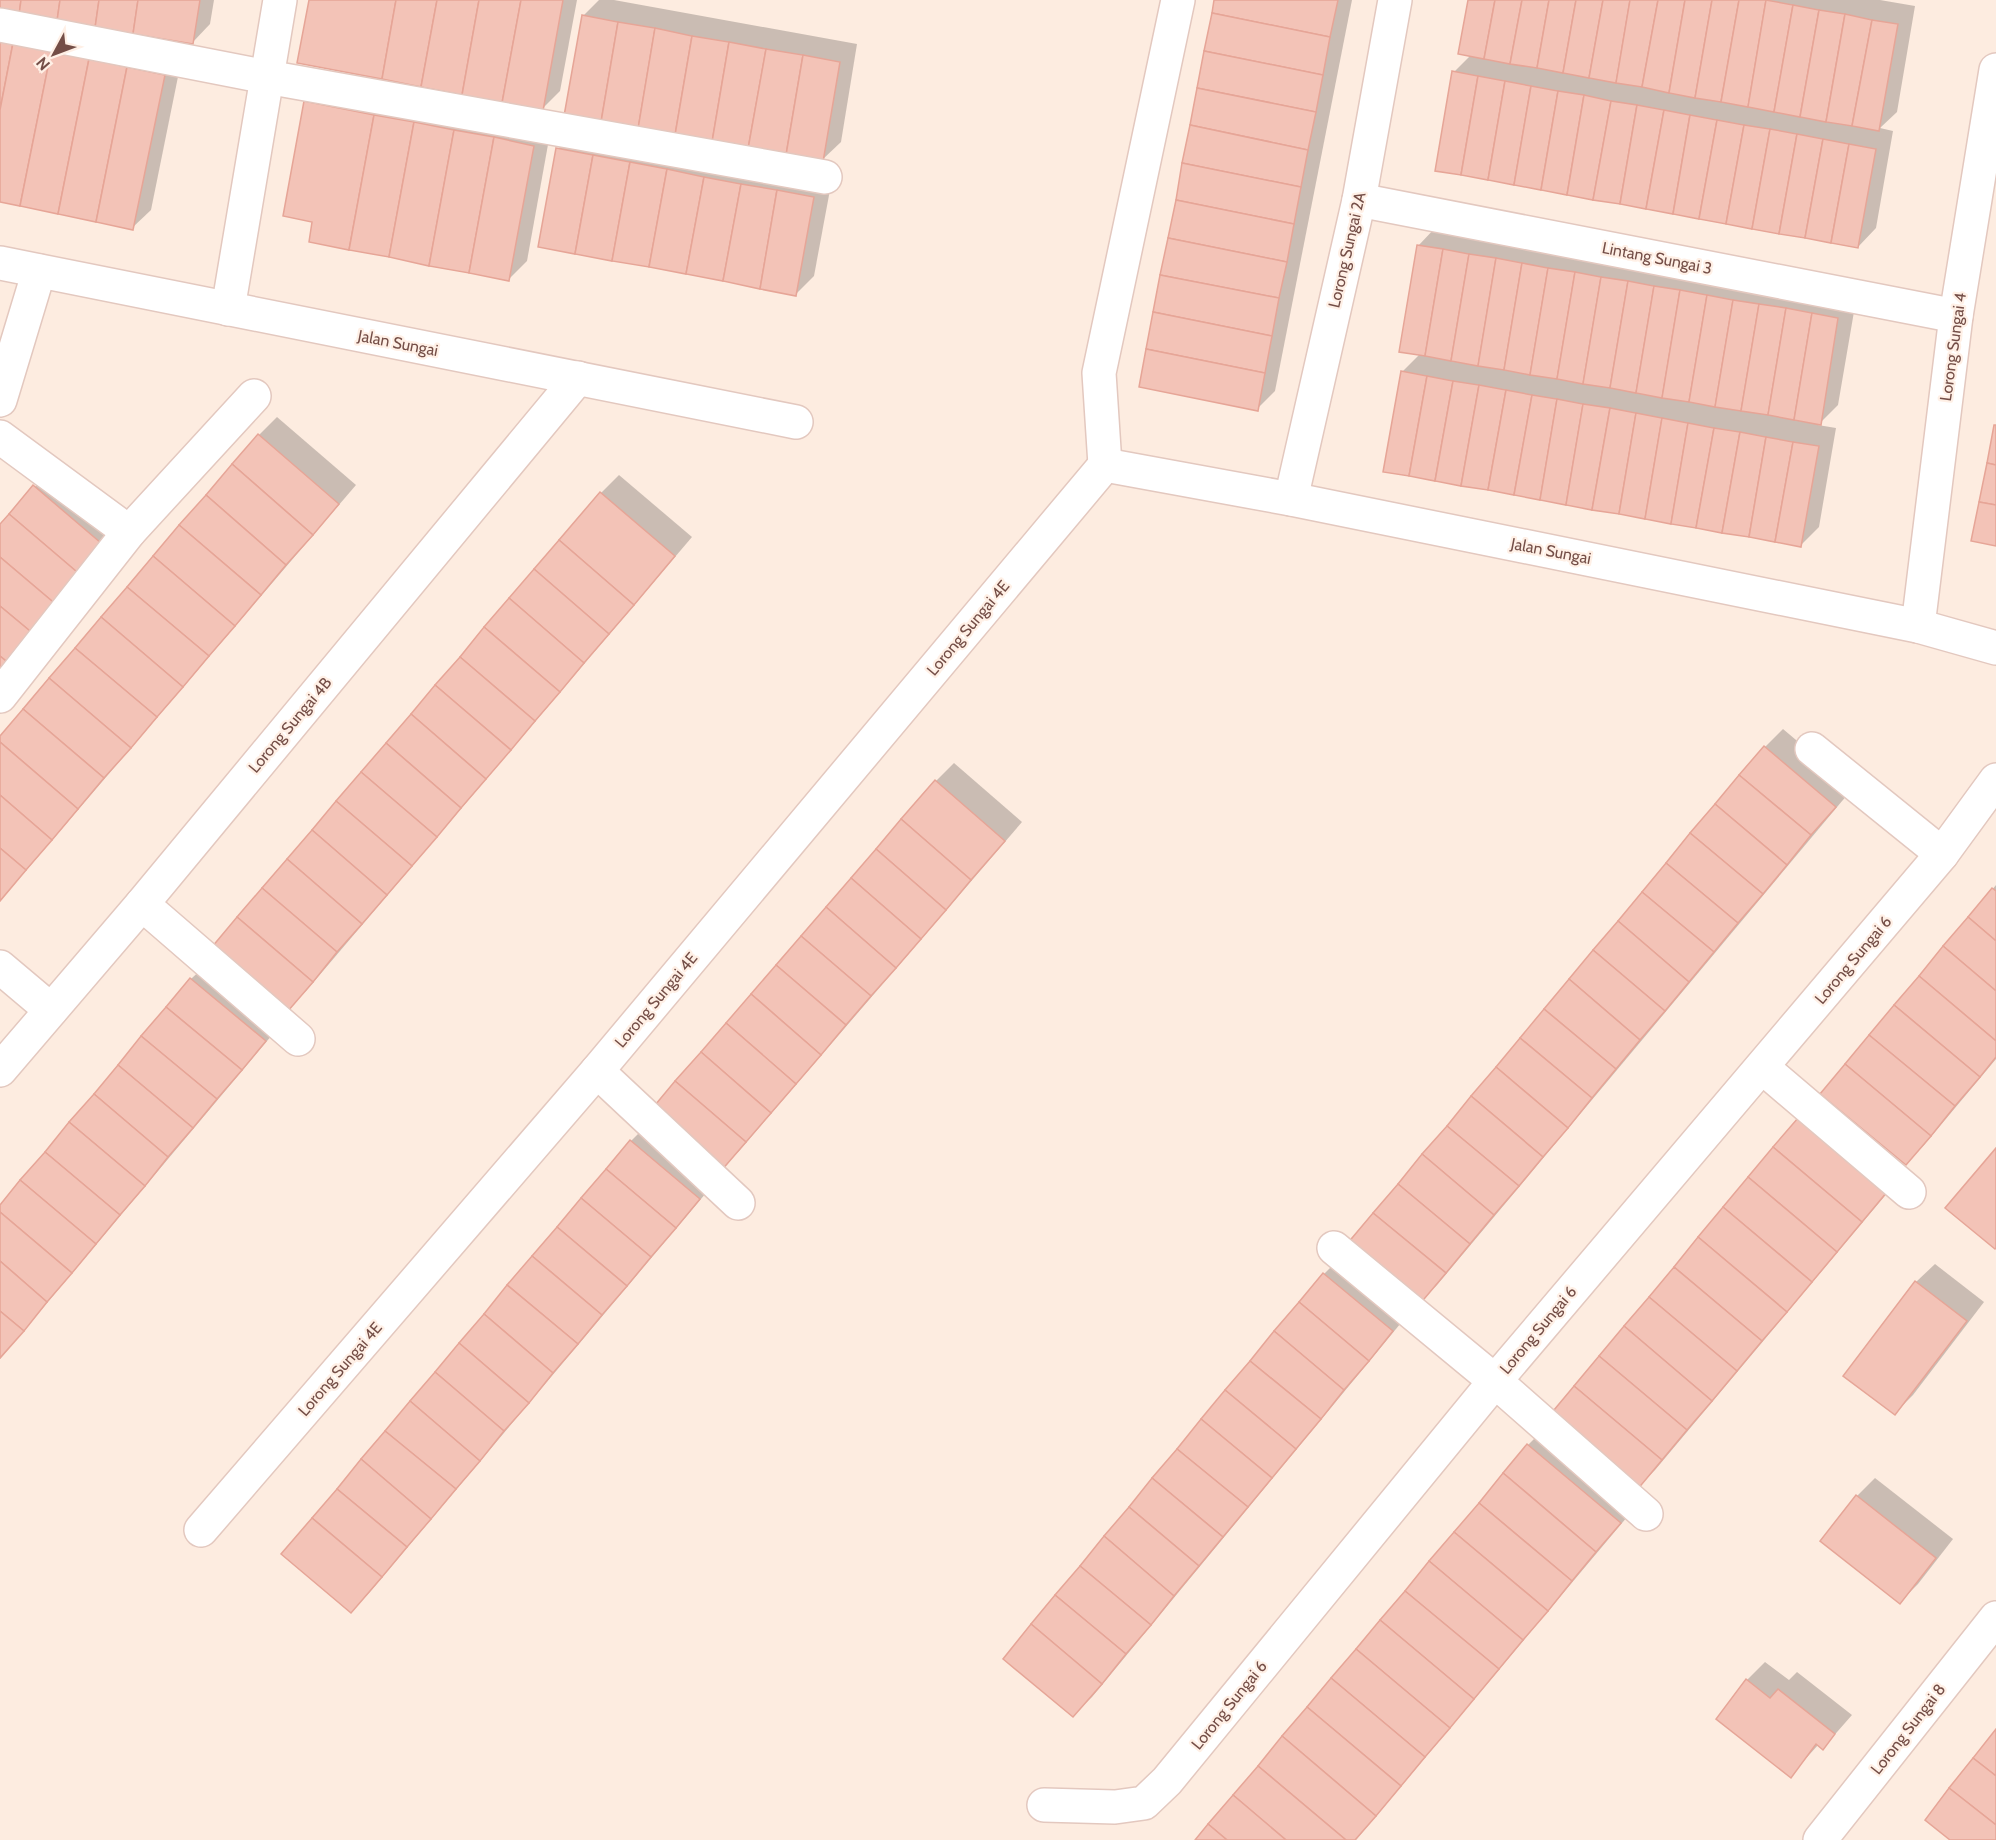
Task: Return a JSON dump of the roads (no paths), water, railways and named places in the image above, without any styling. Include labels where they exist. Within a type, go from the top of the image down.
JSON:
[{"type":"street","points":[[228,309],[280,0]]},
{"type":"street","points":[[1105,465],[1100,373],[1178,0]]},
{"type":"street","name":"Lorong Sungai 2A","points":[[1291,499],[1359,200],[1395,0]]},
{"type":"street","points":[[0,25],[267,77],[825,177]]},
{"type":"street","name":"Lorong Sungai 4","points":[[1918,626],[1956,316],[1993,112],[1996,70]]},
{"type":"street","name":"Lintang Sungai 3","points":[[1359,200],[1956,316]]},
{"type":"street","name":"Jalan Sungai","points":[[0,263],[796,422]]},
{"type":"street","points":[[0,400],[39,271]]},
{"type":"street","name":"Lorong Sungai 4B","points":[[0,1070],[142,904],[578,378]]},
{"type":"street","points":[[0,696],[129,532],[254,396]]},
{"type":"street","points":[[0,437],[129,532]]},
{"type":"street","name":"Jalan Sungai","points":[[1105,465],[1291,499],[1918,626],[1996,648]]},
{"type":"street","name":"Lorong Sungai 4E","points":[[201,1530],[597,1071],[1105,465]]},
{"type":"street","points":[[1812,749],[1942,854]]},
{"type":"street","name":"Lorong Sungai 6","points":[[1044,1805],[1115,1807],[1144,1803],[1167,1781],[1496,1381],[1942,854],[1996,780]]},
{"type":"street","points":[[142,904],[298,1039]]},
{"type":"street","points":[[0,967],[51,1010]]},
{"type":"street","points":[[1762,1067],[1910,1192]]},
{"type":"street","points":[[597,1071],[738,1203]]},
{"type":"street","points":[[1334,1248],[1496,1381],[1646,1514]]},
{"type":"street","name":"Lorong Sungai 8","points":[[1820,1840],[1996,1618]]}]
